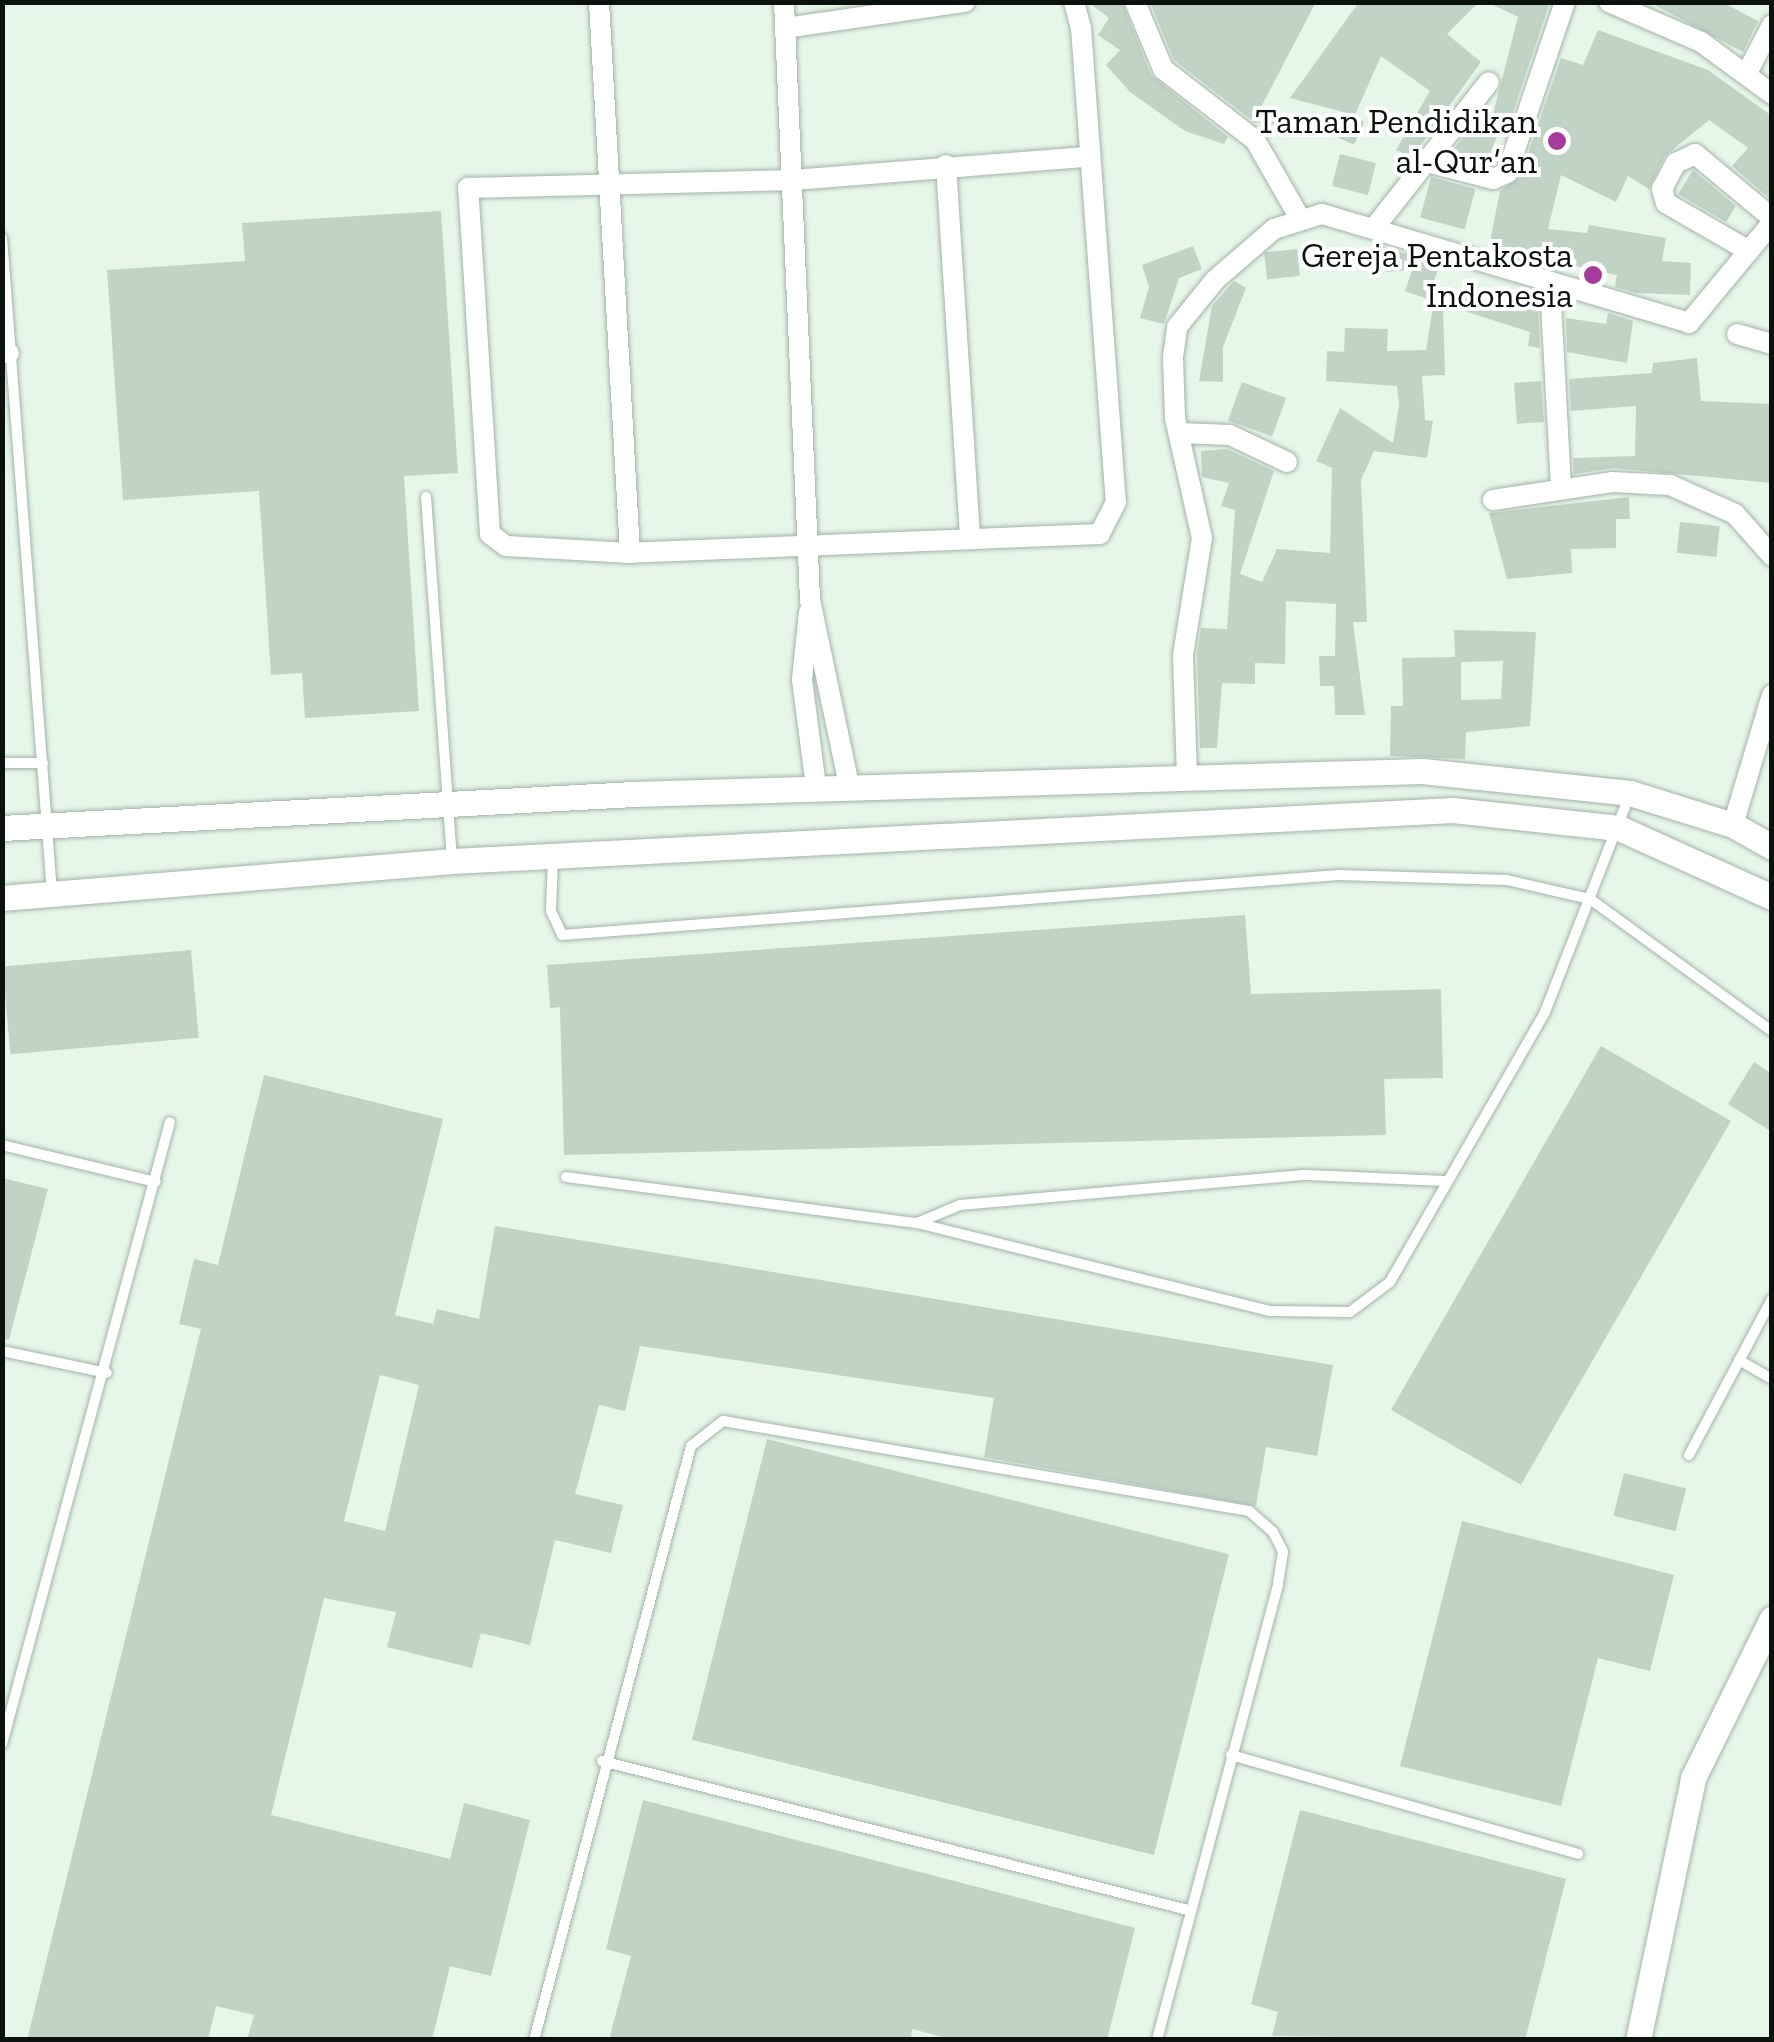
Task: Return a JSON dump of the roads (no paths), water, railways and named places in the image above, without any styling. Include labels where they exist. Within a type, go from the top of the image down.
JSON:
[{"type":"street","points":[[599,2],[630,553]]},
{"type":"street","points":[[784,2],[810,600],[850,789]]},
{"type":"street","points":[[786,28],[965,2]]},
{"type":"street","points":[[1074,2],[1087,157],[1112,521],[1100,534],[970,535],[630,553],[506,546],[490,534],[484,511],[468,188],[793,180],[1087,157]]},
{"type":"street","points":[[1135,2],[1163,69],[1255,140],[1298,215]]},
{"type":"street","points":[[1431,163],[1493,180],[1507,173],[1565,2]]},
{"type":"street","points":[[1610,2],[1747,73],[1772,94]]},
{"type":"street","points":[[1747,73],[1772,25]]},
{"type":"street","points":[[1378,223],[1431,163],[1489,82]]},
{"type":"street","points":[[1188,776],[1184,654],[1202,538],[1180,433],[1177,327],[1215,280],[1298,215],[1378,223],[1550,284],[1689,324],[1749,251],[1772,220],[1695,154],[1676,163],[1662,189],[1666,203],[1749,251]]},
{"type":"street","points":[[946,166],[970,535]]},
{"type":"street","points":[[1550,284],[1561,487]]},
{"type":"street","points":[[1737,334],[1772,344]]},
{"type":"street","points":[[1180,433],[1230,436],[1287,462]]},
{"type":"street","points":[[1493,500],[1561,487],[1634,482],[1689,491],[1735,514],[1772,556]]},
{"type":"street","points":[[810,600],[802,680],[816,787]]},
{"type":"street","points":[[1733,825],[1772,695]]},
{"type":"street","points":[[2,828],[816,787],[1422,771],[1630,793],[1733,825],[1772,848]]},
{"type":"street","points":[[1038,784],[1040,830]]},
{"type":"street","points":[[2,898],[452,861],[1454,810],[1619,828],[1772,898]]},
{"type":"street","points":[[1638,2040],[1693,1778],[1772,1618]]},
{"type":"lane","points":[[2,238],[6,353],[52,894]]},
{"type":"lane","points":[[426,497],[452,861]]},
{"type":"lane","points":[[2,763],[43,763]]},
{"type":"lane","points":[[566,1177],[917,1224],[1272,1311],[1335,1313],[1372,1301],[1390,1282],[1545,1012],[1630,793]]},
{"type":"lane","points":[[553,857],[552,911],[562,934],[1339,875],[1506,880],[1590,899],[1772,1030]]},
{"type":"lane","points":[[2,1744],[108,1373],[170,1122]]},
{"type":"lane","points":[[2,1145],[156,1182]]},
{"type":"lane","points":[[917,1224],[960,1205],[1306,1176],[1446,1181]]},
{"type":"lane","points":[[1689,1454],[1772,1299]]},
{"type":"lane","points":[[2,1351],[108,1373]]},
{"type":"lane","points":[[1739,1360],[1772,1378]]},
{"type":"lane","points":[[534,2040],[602,1760],[691,1446],[723,1421],[1262,1516],[1282,1552],[1280,1568],[1157,2040]]},
{"type":"lane","points":[[1231,1755],[1578,1854]]},
{"type":"lane","points":[[602,1760],[1188,1910]]},
{"type":"place","name":"Taman Pendidikan al-Qur’an","points":[[1557,141]]},
{"type":"place","name":"Gereja Pentakosta Indonesia","points":[[1593,275]]}]
